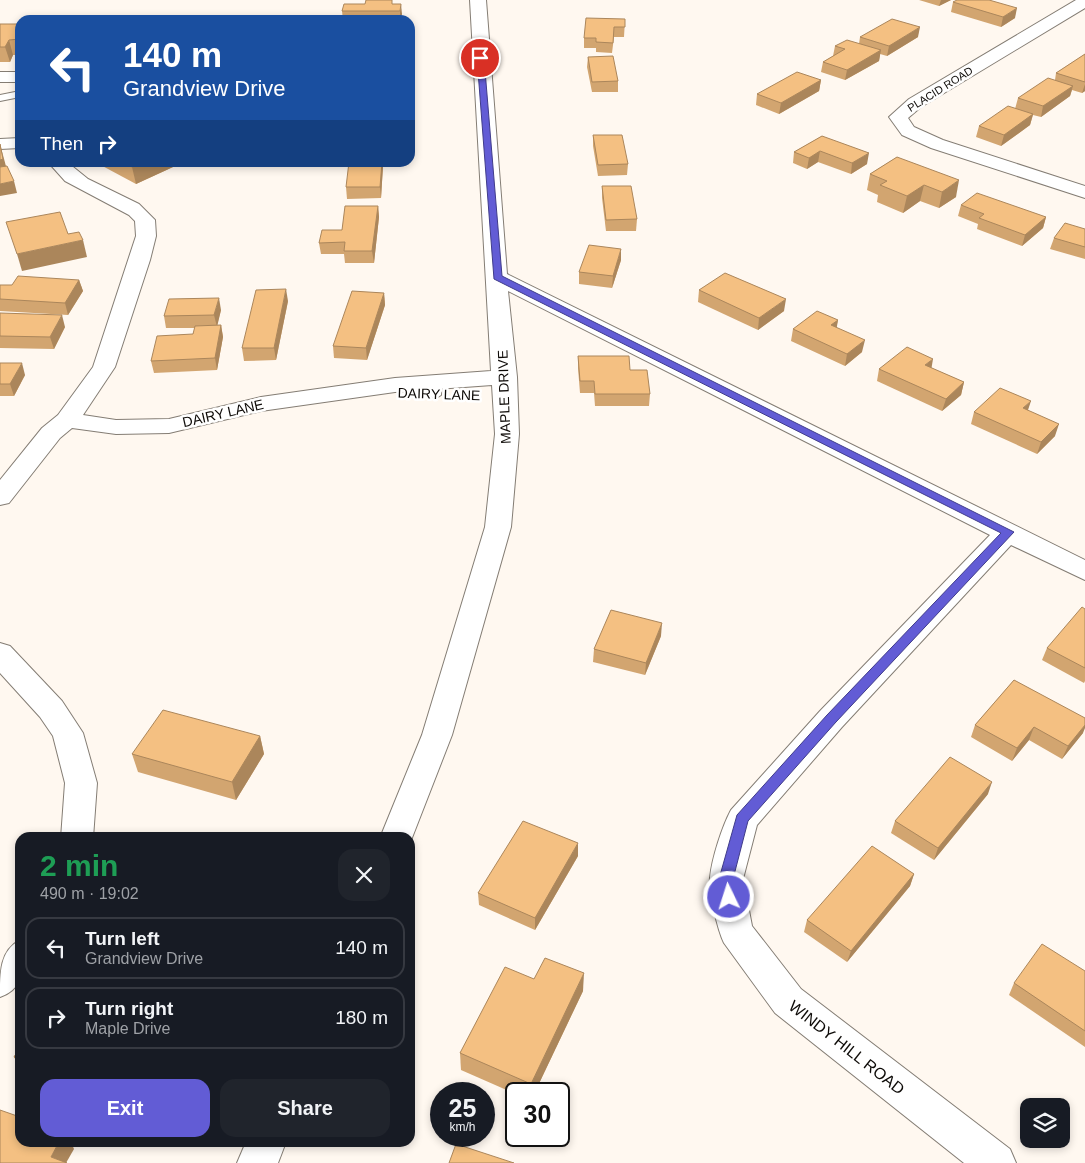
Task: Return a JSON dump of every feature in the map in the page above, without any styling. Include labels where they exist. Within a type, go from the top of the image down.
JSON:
[{"type":"street","name":"MAPLE DRIVE","points":[[398,832],[437,735],[498,527],[507,434],[506,387],[478,0]]},
{"type":"street","name":"PLACID ROAD","points":[[1079,2],[915,103],[898,117],[908,131],[936,144],[1085,192]]},
{"type":"street","points":[[0,77],[15,77]]},
{"type":"street","points":[[0,144],[15,143]]},
{"type":"street","points":[[0,497],[51,433],[67,420],[104,367],[120,324],[146,236],[145,220],[130,207],[78,181],[60,167]]},
{"type":"street","points":[[498,277],[1085,571]]},
{"type":"street","name":"DAIRY LANE","points":[[67,420],[116,427],[169,426],[261,404],[380,390],[395,394],[436,388],[506,387]]},
{"type":"street","name":"WINDY HILL ROAD","points":[[996,1163],[788,1001],[736,932],[726,879],[742,819],[831,719],[1008,532]]},
{"type":"street","points":[[0,654],[51,709],[68,733],[81,783],[77,832]]},
{"type":"street","points":[[0,981],[15,962]]},
{"type":"street","points":[[258,1163],[265,1147]]},
{"type":"lane","points":[[0,98],[15,95]]},
{"type":"building","points":[[366,0],[392,0],[392,4],[401,4],[400,11],[342,11],[344,4],[365,4]]},
{"type":"building","points":[[957,0],[989,0],[1017,8],[1003,17],[953,2]]},
{"type":"building","points":[[586,18],[625,19],[625,27],[614,27],[613,43],[596,42],[596,38],[584,38]]},
{"type":"building","points":[[892,19],[920,27],[889,46],[860,37]]},
{"type":"building","points":[[0,24],[15,24],[15,39],[9,40],[5,47],[0,47]]},
{"type":"building","points":[[847,40],[881,50],[847,70],[823,62],[845,49],[835,46]]},
{"type":"building","points":[[1085,54],[1085,82],[1056,73]]},
{"type":"building","points":[[613,56],[618,81],[592,82],[588,57]]},
{"type":"building","points":[[797,72],[821,80],[781,103],[757,94]]},
{"type":"building","points":[[1048,78],[1073,86],[1043,106],[1018,98]]},
{"type":"building","points":[[1008,106],[1033,114],[1004,135],[979,126]]},
{"type":"building","points":[[593,135],[622,135],[628,164],[598,165]]},
{"type":"building","points":[[822,136],[869,153],[852,163],[820,151],[809,158],[794,152]]},
{"type":"building","points":[[0,144],[3,159],[0,160]]},
{"type":"building","points":[[897,157],[959,180],[942,192],[924,185],[907,196],[880,185],[887,181],[870,174]]},
{"type":"building","points":[[7,166],[14,181],[0,184],[0,167]]},
{"type":"building","points":[[348,167],[382,167],[380,187],[346,187]]},
{"type":"building","points":[[602,186],[631,186],[637,219],[606,220]]},
{"type":"building","points":[[977,193],[1046,217],[1025,235],[979,218],[984,214],[961,205]]},
{"type":"building","points":[[345,206],[378,206],[372,251],[344,251],[345,242],[319,243],[322,230],[342,230]]},
{"type":"building","points":[[60,212],[68,234],[79,232],[83,240],[17,254],[6,222]]},
{"type":"building","points":[[1065,223],[1085,229],[1085,247],[1054,238]]},
{"type":"building","points":[[589,245],[621,249],[613,276],[579,272]]},
{"type":"building","points":[[725,273],[786,299],[759,318],[699,290]]},
{"type":"building","points":[[18,276],[79,280],[65,303],[0,299],[0,285],[12,285]]},
{"type":"building","points":[[286,289],[274,348],[242,348],[256,290]]},
{"type":"building","points":[[352,291],[384,293],[366,348],[333,346]]},
{"type":"building","points":[[219,298],[214,315],[164,316],[169,299]]},
{"type":"building","points":[[817,311],[838,320],[831,325],[865,340],[847,354],[793,329]]},
{"type":"building","points":[[0,313],[62,315],[50,337],[0,336]]},
{"type":"building","points":[[221,325],[215,358],[151,361],[157,336],[193,334],[195,326]]},
{"type":"building","points":[[907,347],[933,359],[925,365],[964,382],[946,399],[879,369]]},
{"type":"building","points":[[578,356],[629,356],[630,370],[647,370],[650,394],[595,394],[594,381],[580,381]]},
{"type":"building","points":[[0,363],[22,363],[10,384],[0,384]]},
{"type":"building","points":[[1000,388],[1031,401],[1023,408],[1059,424],[1041,442],[974,412]]},
{"type":"building","points":[[1082,607],[1085,609],[1085,668],[1047,648]]},
{"type":"building","points":[[611,610],[662,623],[646,663],[594,649]]},
{"type":"building","points":[[1014,680],[1085,718],[1085,725],[1068,746],[1034,727],[1017,748],[975,725]]},
{"type":"building","points":[[163,710],[260,736],[232,782],[132,754]]},
{"type":"building","points":[[950,757],[992,782],[938,848],[895,821]]},
{"type":"building","points":[[523,821],[578,843],[535,918],[478,893]]},
{"type":"building","points":[[872,846],[914,874],[851,951],[807,920]]},
{"type":"building","points":[[1042,944],[1085,971],[1085,1031],[1014,983]]},
{"type":"building","points":[[545,958],[584,973],[532,1082],[526,1082],[460,1053],[505,967],[534,979]]},
{"type":"building","points":[[0,1110],[15,1115],[15,1147],[56,1147],[51,1157],[67,1163],[0,1163]]},
{"type":"building","points":[[455,1147],[465,1147],[514,1163],[449,1163]]},
{"type":"route","points":[[480,58],[498,277],[1008,532],[831,719],[742,819],[726,879],[729,897]]}]
